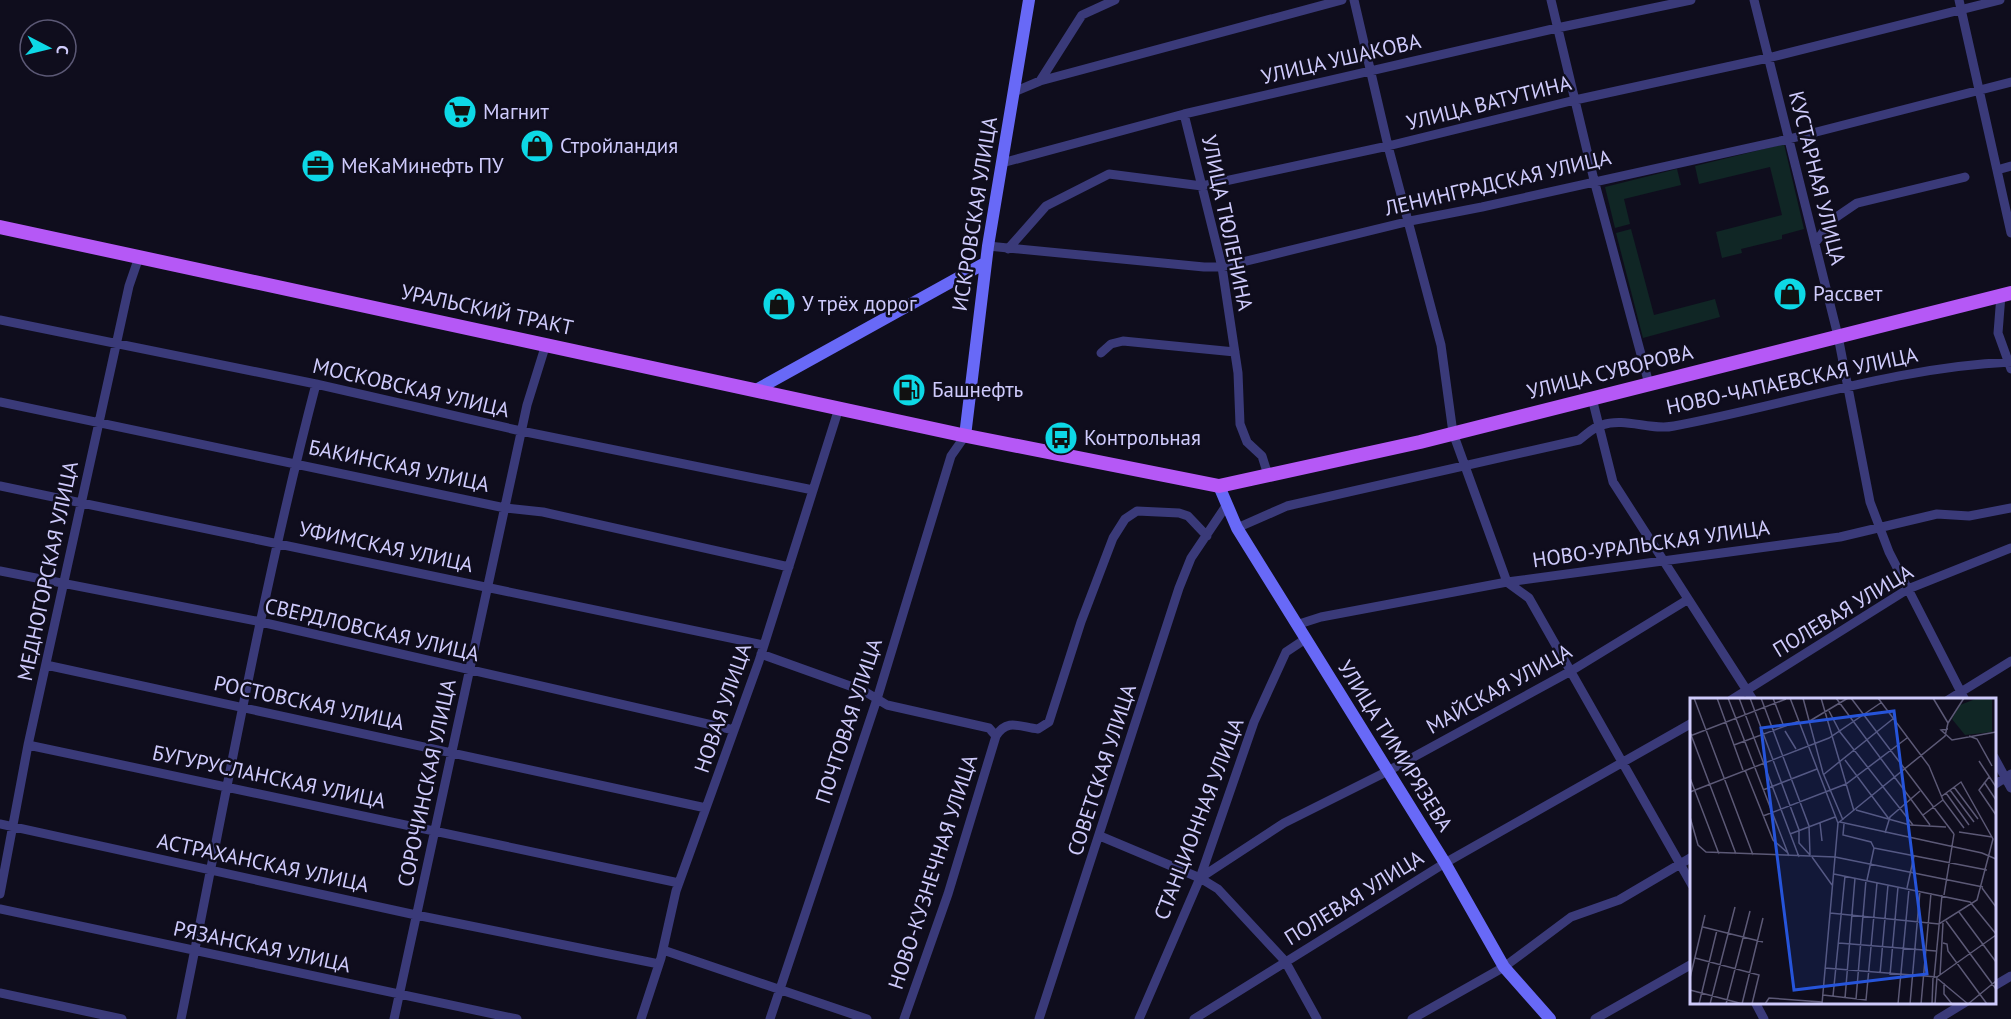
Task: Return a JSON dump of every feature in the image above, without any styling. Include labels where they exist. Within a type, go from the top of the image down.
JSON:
[{"type":"main road","name":"ИСКРОВСКАЯ УЛИЦА","points":[[965,436],[987,246],[1029,0]]},
{"type":"main road","name":"УРАЛЬСКИЙ ТРАКТ","points":[[0,227],[965,436],[1219,486]]},
{"type":"main road","points":[[756,390],[985,263]]},
{"type":"main road","name":"УЛИЦА СУВОРОВА","points":[[1219,486],[1453,433],[2006,294]]},
{"type":"main road","name":"УЛИЦА ТИМИРЯЗЕВА","points":[[1219,486],[1237,528],[1304,640],[1445,863],[1504,967],[1550,1019]]},
{"type":"street","points":[[1040,81],[1082,15],[1115,0]]},
{"type":"street","points":[[1014,92],[1040,81],[1342,0]]},
{"type":"street","points":[[1354,0],[1388,146],[1410,220],[1441,345],[1453,433],[1507,582],[1529,598],[1690,882]]},
{"type":"street","points":[[1551,0],[1594,180],[1649,384]]},
{"type":"street","name":"УЛИЦА УШАКОВА","points":[[1002,163],[1184,114],[1557,28],[1691,0]]},
{"type":"street","name":"КУСТАРНАЯ УЛИЦА","points":[[1754,0],[1838,336],[1870,502],[1908,589],[1963,696]]},
{"type":"street","name":"УЛИЦА ВАТУТИНА","points":[[1008,249],[1046,206],[1109,174],[1202,186],[1388,146],[1575,100],[1768,58],[1960,5],[2000,0]]},
{"type":"street","points":[[1960,5],[2011,233]]},
{"type":"street","name":"ЛЕНИНГРАДСКАЯ УЛИЦА","points":[[987,246],[1222,267],[1410,220],[1482,207],[1789,138],[2011,82]]},
{"type":"street","name":"УЛИЦА ТЮЛЕНИНА","points":[[1184,114],[1222,267],[1235,352],[1240,424],[1247,442],[1262,456],[1268,475]]},
{"type":"street","points":[[1997,170],[2011,166]]},
{"type":"street","points":[[1815,243],[1832,220],[1857,203],[1965,177]]},
{"type":"street","name":"МЕДНОГОРСКАЯ УЛИЦА","points":[[0,894],[15,827],[28,745],[129,286],[139,257]]},
{"type":"street","points":[[2006,294],[1998,333],[2010,364]]},
{"type":"street","name":"МОСКОВСКАЯ УЛИЦА","points":[[0,320],[316,384],[521,431],[813,490]]},
{"type":"street","points":[[1101,353],[1111,344],[1123,341],[1235,352]]},
{"type":"street","name":"СОРОЧИНСКАЯ УЛИЦА","points":[[394,1019],[521,431],[546,344]]},
{"type":"street","name":"НОВО-ЧАПАЕВСКАЯ УЛИЦА","points":[[1599,425],[1611,422],[1671,427],[1848,385],[1947,368],[2010,364]]},
{"type":"street","points":[[181,1019],[261,622],[296,462],[316,384]]},
{"type":"street","points":[[1592,398],[1613,482],[1752,698]]},
{"type":"street","name":"БАКИНСКАЯ УЛИЦА","points":[[0,402],[296,462],[505,508],[543,512],[789,567]]},
{"type":"street","name":"НОВАЯ УЛИЦА","points":[[642,1019],[663,950],[679,883],[762,649],[839,408]]},
{"type":"street","points":[[1237,528],[1287,506],[1579,440],[1599,425]]},
{"type":"street","name":"ПОЧТОВАЯ УЛИЦА","points":[[770,1019],[877,699],[951,456],[965,436]]},
{"type":"street","name":"УФИМСКАЯ УЛИЦА","points":[[0,486],[488,587],[762,649],[864,691],[887,705],[989,728],[996,736]]},
{"type":"street","name":"СОВЕТСКАЯ УЛИЦА","points":[[1039,1019],[1179,588],[1191,558],[1226,506]]},
{"type":"street","name":"НОВО-УРАЛЬСКАЯ УЛИЦА","points":[[1296,624],[1321,616],[1507,582],[1840,537],[1937,514],[1969,516],[2011,508]]},
{"type":"street","points":[[996,736],[1001,727],[1008,724],[1038,729],[1049,722],[1081,622],[1113,538],[1125,519],[1137,511],[1179,513],[1188,516],[1207,536]]},
{"type":"street","name":"ПОЛЕВАЯ УЛИЦА","points":[[1733,698],[1908,589],[2011,548]]},
{"type":"street","name":"СВЕРДЛОВСКАЯ УЛИЦА","points":[[0,571],[261,622],[734,730]]},
{"type":"street","name":"МАЙСКАЯ УЛИЦА","points":[[1200,878],[1284,823],[1388,771],[1570,671],[1687,600]]},
{"type":"street","name":"СТАНЦИОННАЯ УЛИЦА","points":[[1139,1019],[1200,878],[1254,722],[1286,652],[1304,640]]},
{"type":"street","points":[[1963,696],[2011,661]]},
{"type":"street","name":"РОСТОВСКАЯ УЛИЦА","points":[[46,665],[706,808]]},
{"type":"street","name":"ПОЛЕВАЯ УЛИЦА","points":[[1194,1019],[1445,863],[1690,724]]},
{"type":"street","name":"НОВО-КУЗНЕЧНАЯ УЛИЦА","points":[[904,1019],[948,894],[996,736]]},
{"type":"street","name":"БУГУРУСЛАНСКАЯ УЛИЦА","points":[[28,745],[679,883]]},
{"type":"street","points":[[1996,758],[2008,776],[2011,788]]},
{"type":"street","name":"АСТРАХАНСКАЯ УЛИЦА","points":[[0,824],[417,915],[659,964]]},
{"type":"street","points":[[1100,836],[1200,878],[1218,889],[1285,962],[1317,1019]]},
{"type":"street","points":[[1412,1019],[1504,967],[1572,917],[1619,900],[1690,858]]},
{"type":"street","name":"РЯЗАНСКАЯ УЛИЦА","points":[[0,909],[517,1019]]},
{"type":"street","points":[[663,950],[867,1019]]},
{"type":"street","points":[[1595,1019],[1690,965]]},
{"type":"street","points":[[1996,985],[2011,976]]},
{"type":"street","points":[[0,993],[123,1019]]},
{"type":"street","points":[[1756,1004],[1764,1019]]},
{"type":"street","points":[[1938,1019],[1960,1004]]},
{"type":"green space","points":[[1784,144],[1804,229],[1782,235],[1782,239],[1741,249],[1742,253],[1722,258],[1716,232],[1782,215],[1770,167],[1699,184],[1695,166]]},
{"type":"green space","points":[[1677,169],[1681,185],[1624,199],[1630,224],[1615,228],[1605,187]]},
{"type":"green space","points":[[1631,229],[1654,315],[1715,299],[1720,317],[1643,338],[1616,233]]},
{"type":"place","name":"Магнит","points":[[460,112]]},
{"type":"place","name":"Стройландия","points":[[537,146]]},
{"type":"place","name":"МеКаМинефть ПУ","points":[[318,166]]},
{"type":"place","name":"Рассвет","points":[[1790,294]]},
{"type":"place","name":"У трёх дорог","points":[[779,304]]},
{"type":"place","name":"Башнефть","points":[[909,390]]},
{"type":"place","name":"Контрольная","points":[[1061,438]]}]
